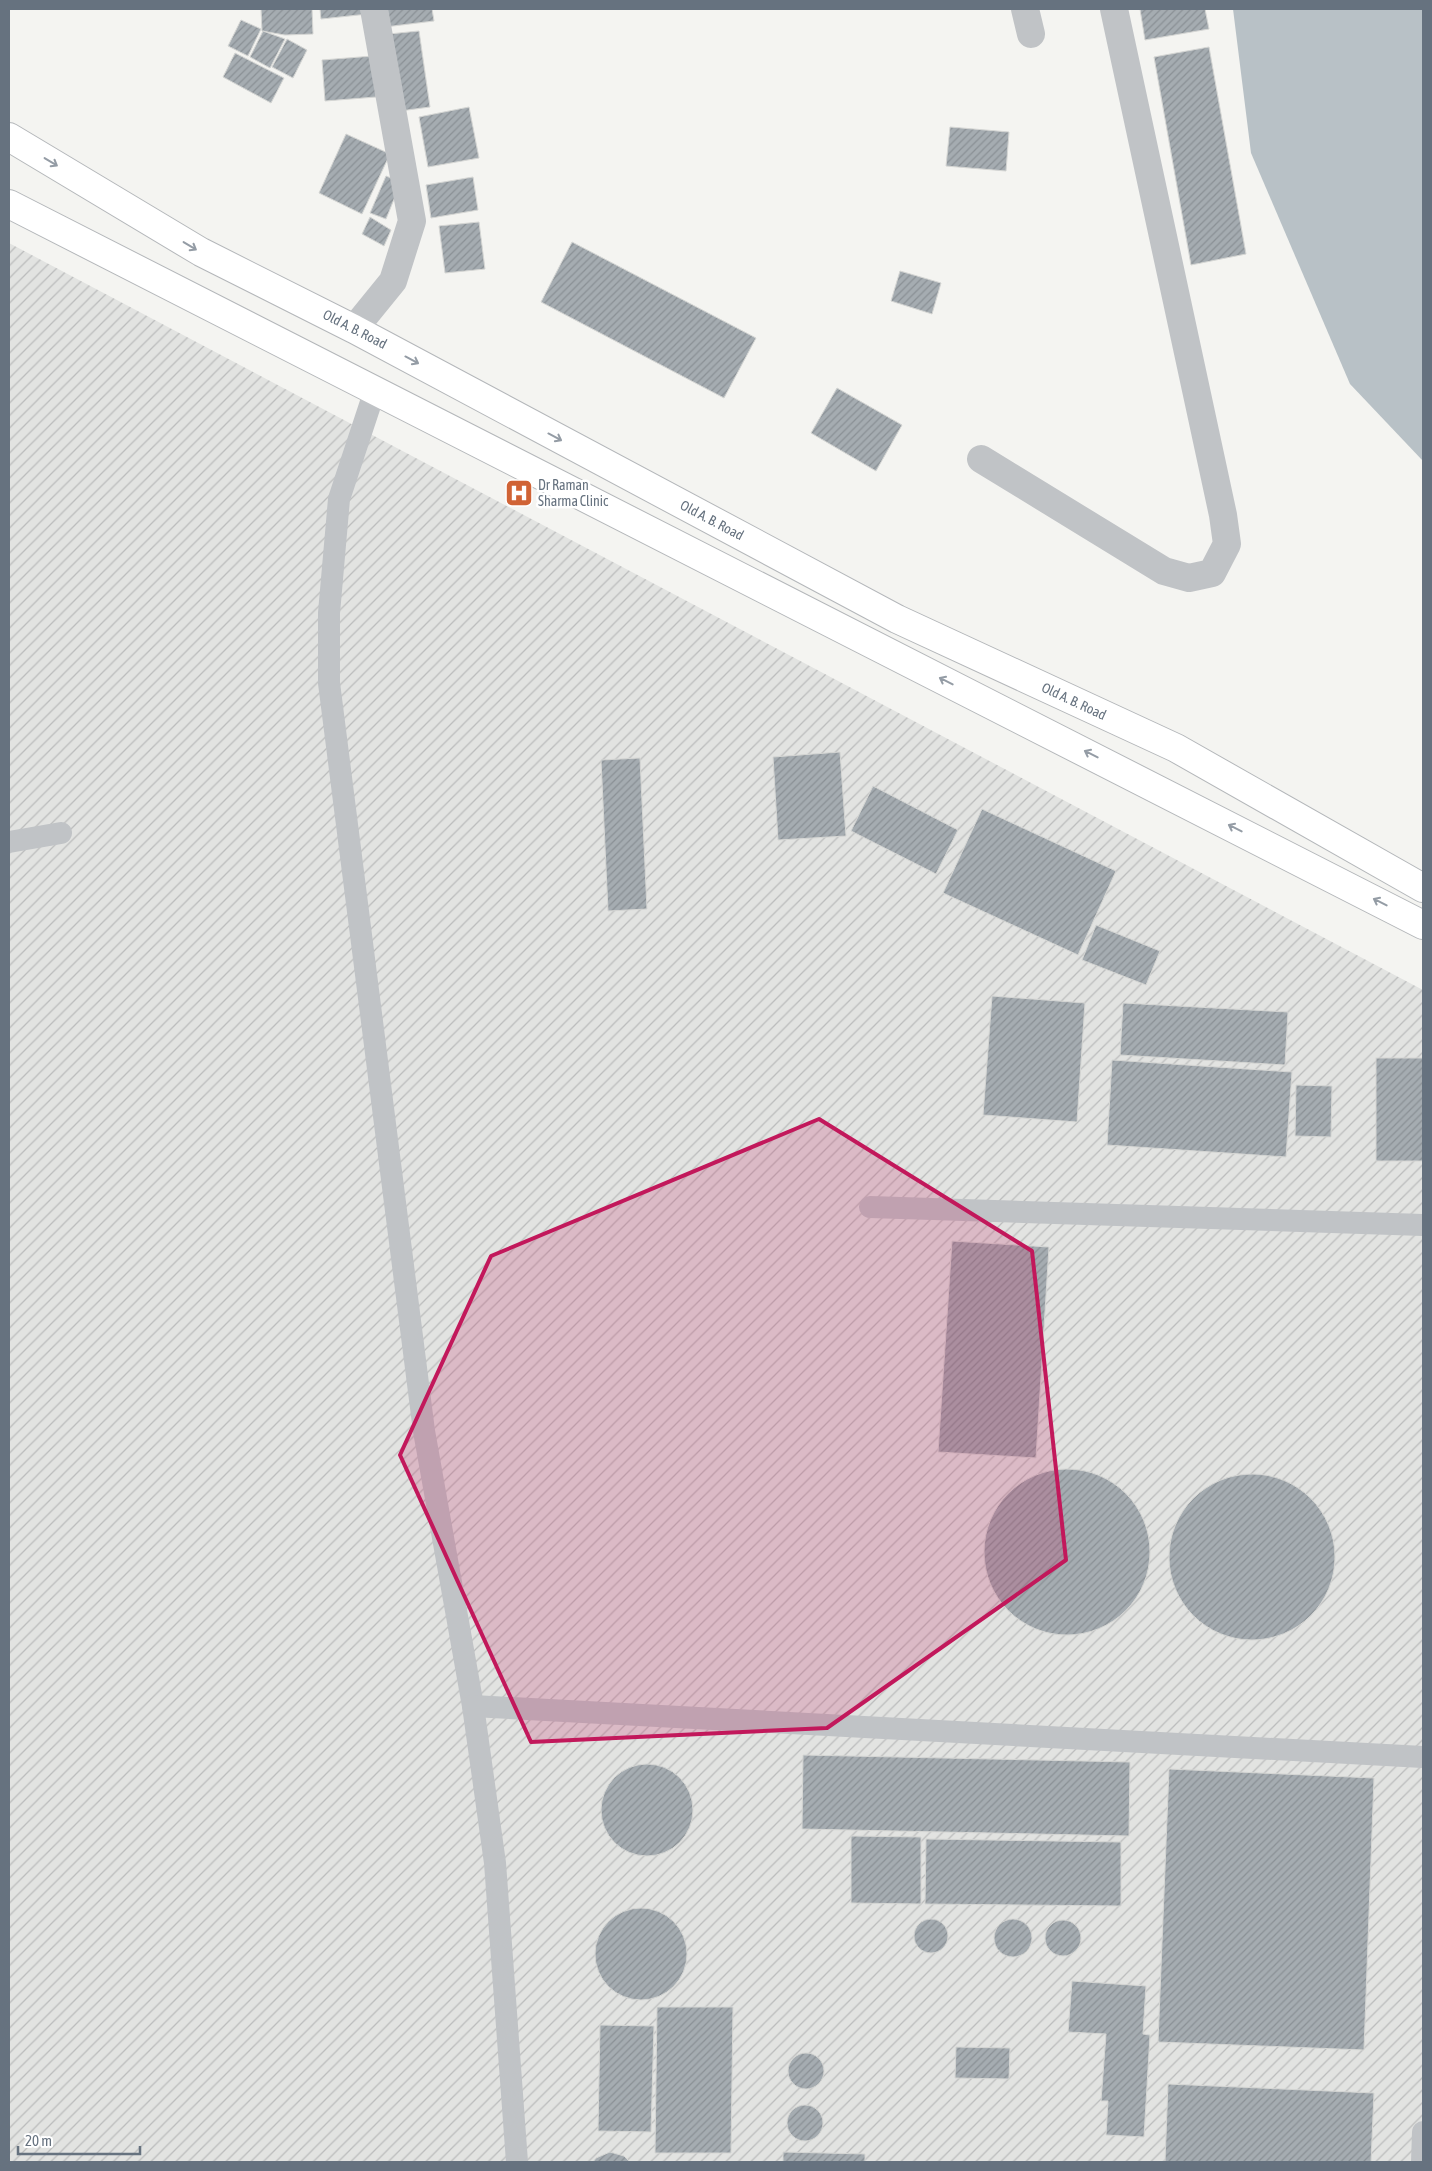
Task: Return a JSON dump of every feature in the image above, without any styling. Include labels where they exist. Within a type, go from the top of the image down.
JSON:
[{"type":"main road","name":"Old A. B. Road","points":[[9,137],[201,252],[354,328],[897,619],[1176,748],[1423,888]]},
{"type":"main road","points":[[9,204],[1423,925]]},
{"type":"street","points":[[354,328],[392,281],[412,221],[374,9]]},
{"type":"street","points":[[981,459],[1164,571],[1189,578],[1212,573],[1228,544],[1114,9]]},
{"type":"lane","points":[[375,390],[339,500],[329,613],[329,683],[424,1431],[472,1706],[494,1863],[517,2162]]},
{"type":"lane","points":[[9,842],[61,833]]},
{"type":"lane","points":[[870,1207],[1423,1225]]},
{"type":"lane","points":[[472,1706],[1423,1757]]},
{"type":"lane","points":[[1422,2162],[1423,2132]]},
{"type":"highlighted area","points":[[819,1119],[1032,1251],[1066,1560],[827,1728],[531,1742],[400,1455],[491,1256]]},
{"type":"shaded area","points":[[1233,9],[1423,9],[1423,461],[1350,384],[1251,153]]},
{"type":"shaded area","points":[[9,243],[1423,990],[1423,2162],[9,2162]]},
{"type":"building","points":[[261,9],[312,9],[313,34],[285,35],[262,31]]},
{"type":"building","points":[[320,9],[367,9],[368,14],[321,19]]},
{"type":"building","points":[[383,9],[432,9],[434,21],[385,27]]},
{"type":"building","points":[[1140,9],[1205,9],[1209,29],[1145,40]]},
{"type":"building","points":[[241,20],[261,29],[248,56],[228,46]]},
{"type":"building","points":[[263,31],[285,39],[270,68],[250,57]]},
{"type":"building","points":[[419,31],[430,107],[400,111],[389,34]]},
{"type":"building","points":[[287,39],[307,50],[293,78],[272,67]]},
{"type":"building","points":[[1209,47],[1246,254],[1191,265],[1154,57]]},
{"type":"building","points":[[235,53],[284,78],[271,103],[223,77]]},
{"type":"building","points":[[373,56],[376,97],[325,101],[322,60]]},
{"type":"building","points":[[469,107],[479,158],[428,167],[419,117]]},
{"type":"building","points":[[950,127],[1009,132],[1006,171],[946,166]]},
{"type":"building","points":[[346,134],[390,154],[362,214],[319,193]]},
{"type":"building","points":[[386,176],[401,182],[386,219],[370,213]]},
{"type":"building","points":[[473,177],[478,210],[431,218],[426,185]]},
{"type":"building","points":[[370,217],[391,230],[384,246],[362,234]]},
{"type":"building","points":[[479,222],[485,269],[445,273],[439,226]]},
{"type":"building","points":[[572,242],[756,338],[724,398],[541,302]]},
{"type":"building","points":[[900,271],[941,283],[932,314],[891,301]]},
{"type":"building","points":[[837,388],[902,425],[876,471],[811,433]]},
{"type":"building","points":[[840,752],[846,836],[778,840],[773,757]]},
{"type":"building","points":[[640,758],[647,909],[608,911],[601,760]]},
{"type":"building","points":[[873,786],[958,830],[936,874],[851,831]]},
{"type":"building","points":[[982,809],[1116,871],[1078,955],[943,893]]},
{"type":"building","points":[[1096,925],[1160,951],[1146,985],[1082,960]]},
{"type":"building","points":[[992,996],[1085,1003],[1077,1122],[983,1115]]},
{"type":"building","points":[[1123,1003],[1288,1012],[1285,1065],[1120,1055]]},
{"type":"building","points":[[1376,1058],[1423,1058],[1423,1161],[1376,1161]]},
{"type":"building","points":[[1112,1060],[1292,1072],[1286,1157],[1107,1145]]},
{"type":"building","points":[[1296,1085],[1332,1086],[1331,1137],[1295,1136]]},
{"type":"building","points":[[952,1241],[1049,1247],[1036,1458],[938,1452]]},
{"type":"building","points":[[1075,1469],[1091,1472],[1106,1478],[1126,1493],[1144,1520],[1149,1536],[1149,1568],[1144,1584],[1126,1611],[1106,1626],[1091,1632],[1059,1635],[1043,1632],[1028,1626],[1003,1605],[993,1591],[987,1576],[984,1544],[987,1528],[993,1513],[1014,1488],[1028,1478],[1043,1472]]},
{"type":"building","points":[[1260,1474],[1276,1477],[1291,1483],[1311,1498],[1329,1525],[1334,1541],[1334,1573],[1329,1589],[1311,1616],[1291,1631],[1276,1637],[1244,1640],[1228,1637],[1213,1631],[1188,1610],[1178,1596],[1172,1581],[1169,1549],[1172,1533],[1178,1518],[1199,1493],[1213,1483],[1228,1477]]},
{"type":"building","points":[[803,1755],[1130,1762],[1129,1836],[802,1829]]},
{"type":"building","points":[[638,1764],[656,1764],[673,1771],[686,1784],[693,1801],[693,1819],[686,1836],[673,1849],[656,1856],[638,1856],[621,1849],[608,1836],[601,1819],[601,1801],[608,1784],[621,1771]]},
{"type":"building","points":[[1169,1769],[1374,1778],[1364,2050],[1158,2042]]},
{"type":"building","points":[[851,1836],[921,1837],[921,1904],[851,1903]]},
{"type":"building","points":[[926,1839],[1121,1842],[1121,1906],[925,1904]]},
{"type":"building","points":[[632,1908],[650,1908],[667,1915],[680,1928],[687,1945],[687,1963],[680,1980],[667,1993],[650,2000],[632,2000],[615,1993],[602,1980],[595,1963],[595,1945],[602,1928],[615,1915]]},
{"type":"building","points":[[931,1919],[938,1920],[943,1924],[947,1929],[947,1943],[943,1948],[938,1952],[931,1953],[924,1952],[919,1948],[915,1943],[914,1936],[915,1929],[919,1924],[924,1920]]},
{"type":"building","points":[[1013,1919],[1026,1925],[1032,1938],[1026,1951],[1013,1957],[1000,1951],[994,1938],[1000,1925]]},
{"type":"building","points":[[1063,1920],[1076,1925],[1081,1938],[1076,1951],[1063,1956],[1050,1951],[1045,1938],[1050,1925]]},
{"type":"building","points":[[1072,1981],[1146,1986],[1143,2034],[1150,2035],[1144,2137],[1106,2135],[1108,2101],[1101,2101],[1106,2034],[1068,2032]]},
{"type":"building","points":[[657,2007],[733,2007],[731,2153],[655,2153]]},
{"type":"building","points":[[600,2025],[654,2026],[651,2132],[598,2131]]},
{"type":"building","points":[[956,2047],[1010,2048],[1009,2079],[955,2078]]},
{"type":"building","points":[[806,2053],[813,2054],[819,2058],[823,2064],[823,2078],[819,2084],[813,2088],[806,2089],[799,2088],[793,2084],[789,2078],[788,2071],[789,2064],[793,2058],[799,2054]]},
{"type":"building","points":[[1168,2084],[1374,2093],[1371,2162],[1165,2162]]},
{"type":"building","points":[[805,2105],[812,2106],[818,2110],[822,2116],[822,2130],[818,2136],[812,2140],[805,2141],[798,2140],[792,2136],[788,2130],[787,2123],[788,2116],[792,2110],[798,2106]]},
{"type":"building","points":[[610,2152],[624,2156],[630,2162],[593,2162],[596,2158]]},
{"type":"building","points":[[783,2152],[865,2154],[865,2162],[783,2162]]},
{"type":"place","name":"Dr Raman Sharma Clinic","points":[[519,493]]}]
